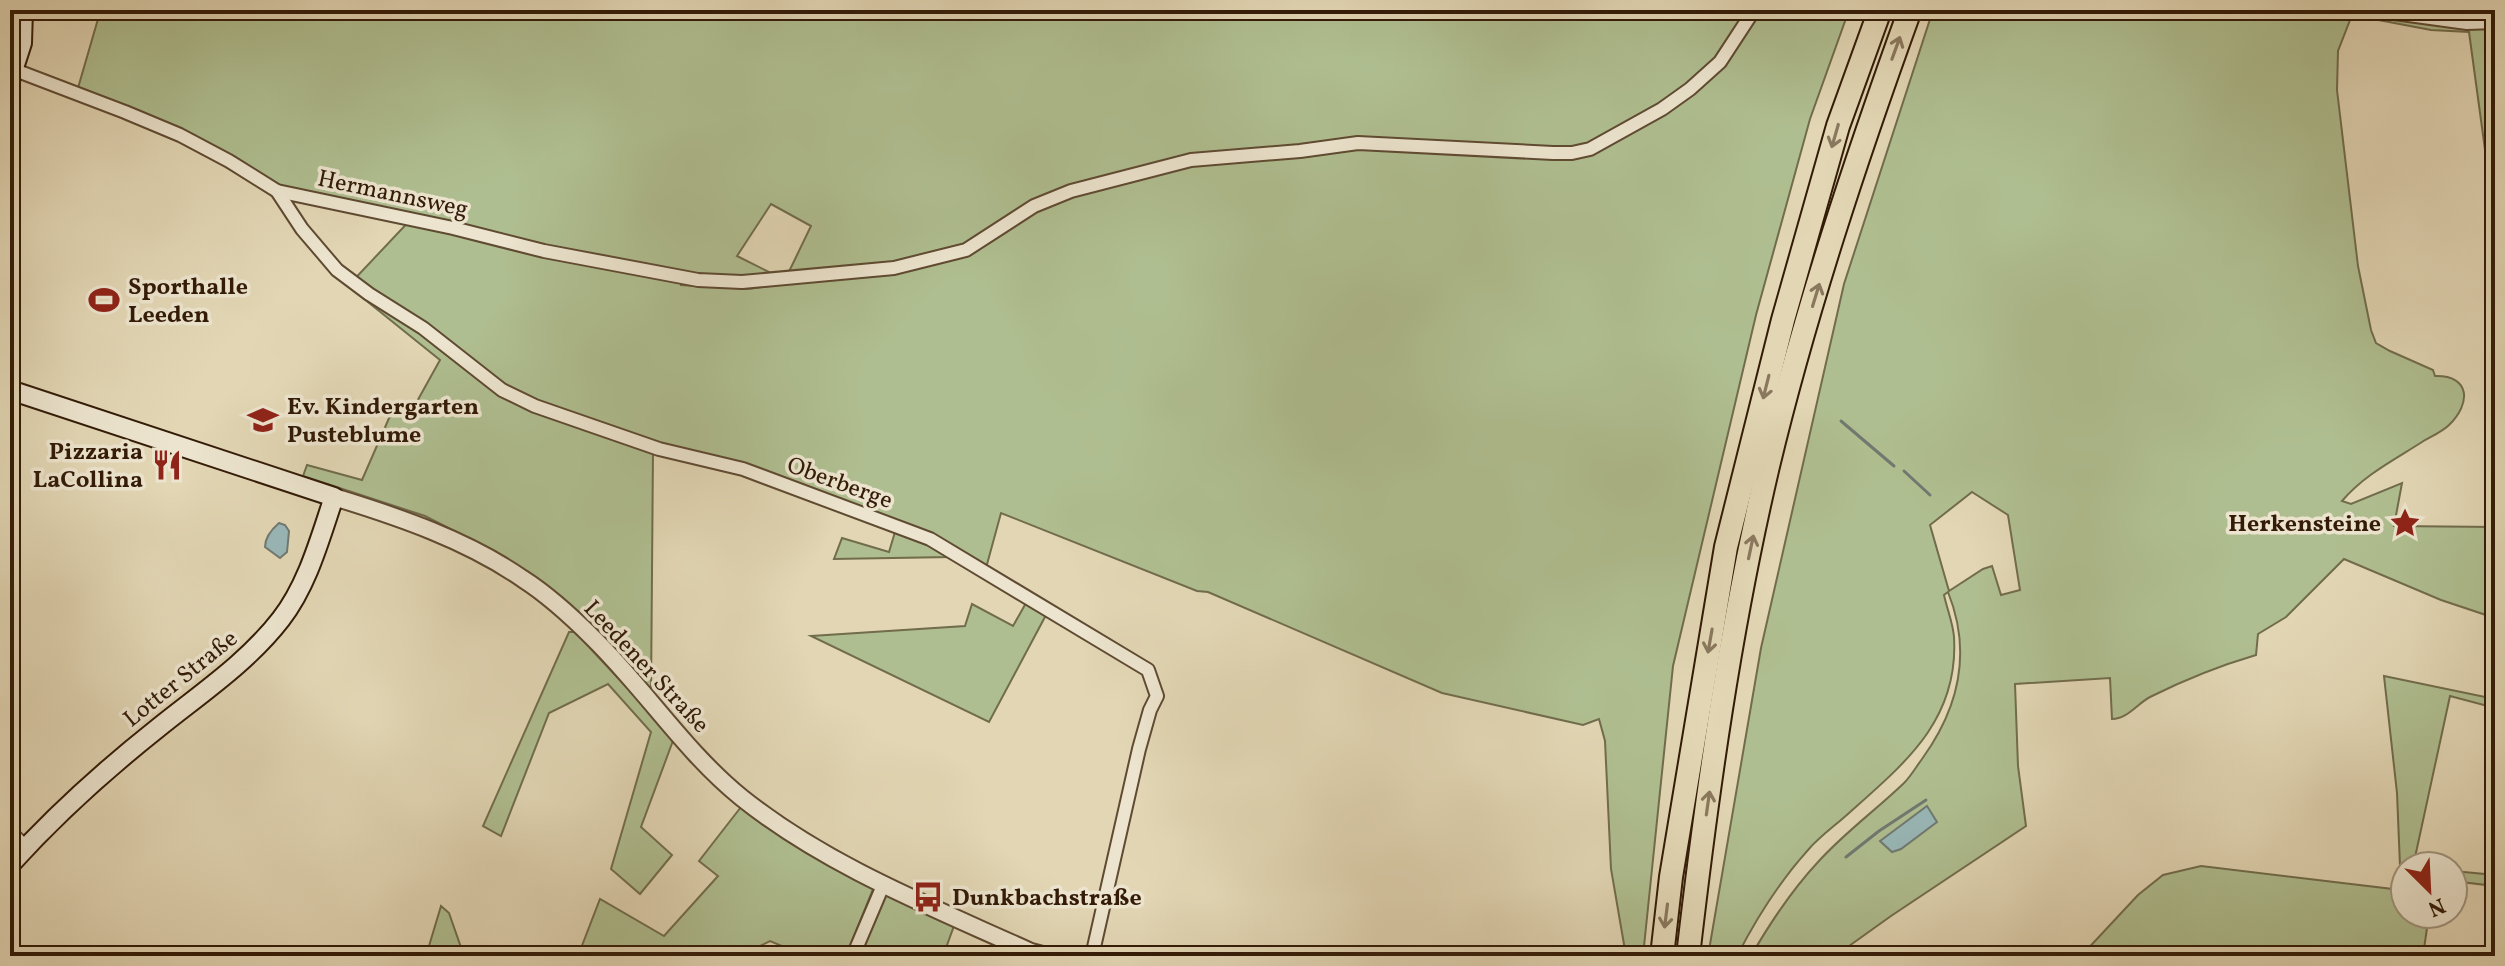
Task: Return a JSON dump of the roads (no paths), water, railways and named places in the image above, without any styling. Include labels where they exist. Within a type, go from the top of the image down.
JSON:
[{"type":"highway","points":[[1662,956],[1671,877],[1726,547],[1783,320],[1838,126],[1880,10]]},
{"type":"highway","points":[[1688,956],[1740,599],[1768,466],[1809,316],[1863,141],[1910,10]]},
{"type":"main road","points":[[12,75],[22,43],[23,10]]},
{"type":"main road","name":"Leedener Straße","points":[[10,390],[334,497]]},
{"type":"main road","name":"Lotter Straße","points":[[10,865],[108,767],[257,647],[282,618],[298,592],[334,497]]},
{"type":"street","name":"Hermannsweg","points":[[12,75],[180,135],[277,191],[675,277],[742,282],[894,268],[966,250],[1034,206],[1071,191],[1191,160],[1358,143],[1553,153],[1590,149],[1662,109],[1690,89],[1720,62],[1754,10]]},
{"type":"street","points":[[2372,10],[2467,23],[2495,22]]},
{"type":"street","name":"Oberberge","points":[[277,191],[302,229],[337,270],[423,328],[502,390],[535,406],[659,449],[743,469],[930,539],[1148,670],[1157,696],[1139,749],[1092,956]]},
{"type":"street","name":"Leedener Straße","points":[[334,497],[421,527],[483,555],[524,579],[594,639],[672,728],[741,797],[802,841],[884,883],[1046,956]]},
{"type":"street","points":[[10,832],[26,847]]},
{"type":"street","points":[[853,956],[884,883]]},
{"type":"water","points":[[279,523],[289,531],[287,552],[280,558],[265,547],[269,534]]},
{"type":"water","points":[[1927,806],[1937,822],[1901,849],[1892,852],[1880,841]]},
{"type":"waterway","points":[[1841,421],[1894,466]]},
{"type":"waterway","points":[[1904,471],[1930,495]]},
{"type":"waterway","points":[[1846,857],[1926,800]]},
{"type":"place","name":"Sporthalle Leeden","points":[[104,300]]},
{"type":"place","name":"Ev. Kindergarten Pusteblume","points":[[263,420]]},
{"type":"place","name":"Pizzaria LaCollina","points":[[167,465]]},
{"type":"place","name":"Herkensteine","points":[[2405,523]]},
{"type":"place","name":"Dunkbachstraße","points":[[928,897]]}]
